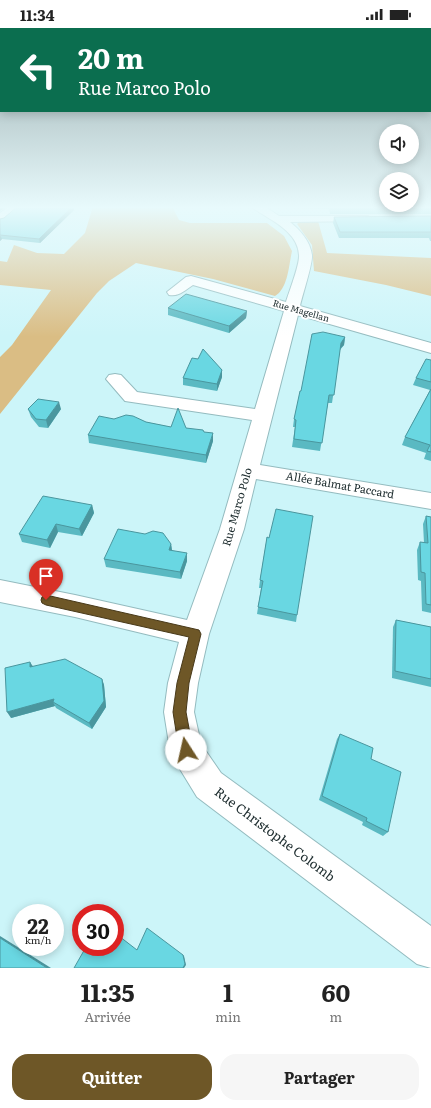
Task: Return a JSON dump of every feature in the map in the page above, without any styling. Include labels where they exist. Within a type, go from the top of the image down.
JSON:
[{"type":"street","name":"Rue Marco Polo","points":[[195,634],[232,529],[306,256],[305,250]]},
{"type":"street","name":"Rue Magellan","points":[[174,292],[190,280],[431,348]]},
{"type":"street","points":[[115,379],[131,397],[262,416]]},
{"type":"street","name":"Allée Balmat Paccard","points":[[248,470],[431,501]]},
{"type":"street","points":[[0,591],[75,606],[195,634]]},
{"type":"street","name":"Rue Christophe Colomb","points":[[195,634],[183,683],[180,712],[186,750],[209,785],[431,950]]},
{"type":"shaded area","points":[[12,250],[28,250],[37,253],[64,254],[68,250],[292,251],[289,269],[283,288],[275,296],[213,279],[136,263],[109,281],[97,293],[0,414],[0,357],[12,345],[51,290],[0,285],[0,261],[7,262]]},
{"type":"shaded area","points":[[312,250],[326,250],[327,253],[431,258],[431,296],[386,285],[314,271]]},
{"type":"building","points":[[186,294],[247,311],[229,326],[168,308]]},
{"type":"building","points":[[323,332],[345,337],[341,343],[334,395],[329,395],[322,443],[294,439],[296,420],[294,419],[312,334]]},
{"type":"building","points":[[203,349],[222,370],[217,384],[183,378],[192,358],[198,359]]},
{"type":"building","points":[[426,359],[431,360],[431,382],[416,378]]},
{"type":"building","points":[[431,389],[431,452],[427,451],[430,445],[405,437]]},
{"type":"building","points":[[38,399],[59,402],[46,420],[36,419],[28,409]]},
{"type":"building","points":[[178,408],[186,428],[213,433],[206,455],[88,435],[99,416],[114,419],[126,415],[133,416],[146,422],[171,427]]},
{"type":"building","points":[[43,496],[92,505],[79,529],[56,524],[47,540],[19,534]]},
{"type":"building","points":[[276,509],[313,516],[297,615],[258,607],[263,581],[260,580],[267,537],[269,538]]},
{"type":"building","points":[[426,516],[431,517],[431,605],[426,604],[425,573],[421,572],[420,542],[428,543]]},
{"type":"building","points":[[118,529],[145,534],[153,531],[163,533],[171,544],[169,550],[187,553],[180,572],[104,559]]},
{"type":"building","points":[[396,620],[431,627],[431,679],[395,671]]},
{"type":"building","points":[[65,659],[102,679],[104,701],[89,723],[53,702],[54,699],[7,712],[5,668],[30,662],[30,667]]},
{"type":"building","points":[[340,734],[373,748],[371,759],[401,772],[388,832],[366,821],[367,818],[322,796]]},
{"type":"building","points":[[147,928],[183,955],[185,964],[183,968],[74,968],[81,956],[124,956],[124,940],[137,950]]},
{"type":"building","points":[[0,938],[12,946],[12,956],[28,956],[47,968],[0,968]]},
{"type":"route","points":[[46,600],[195,634],[183,683],[180,712],[186,750]]}]
